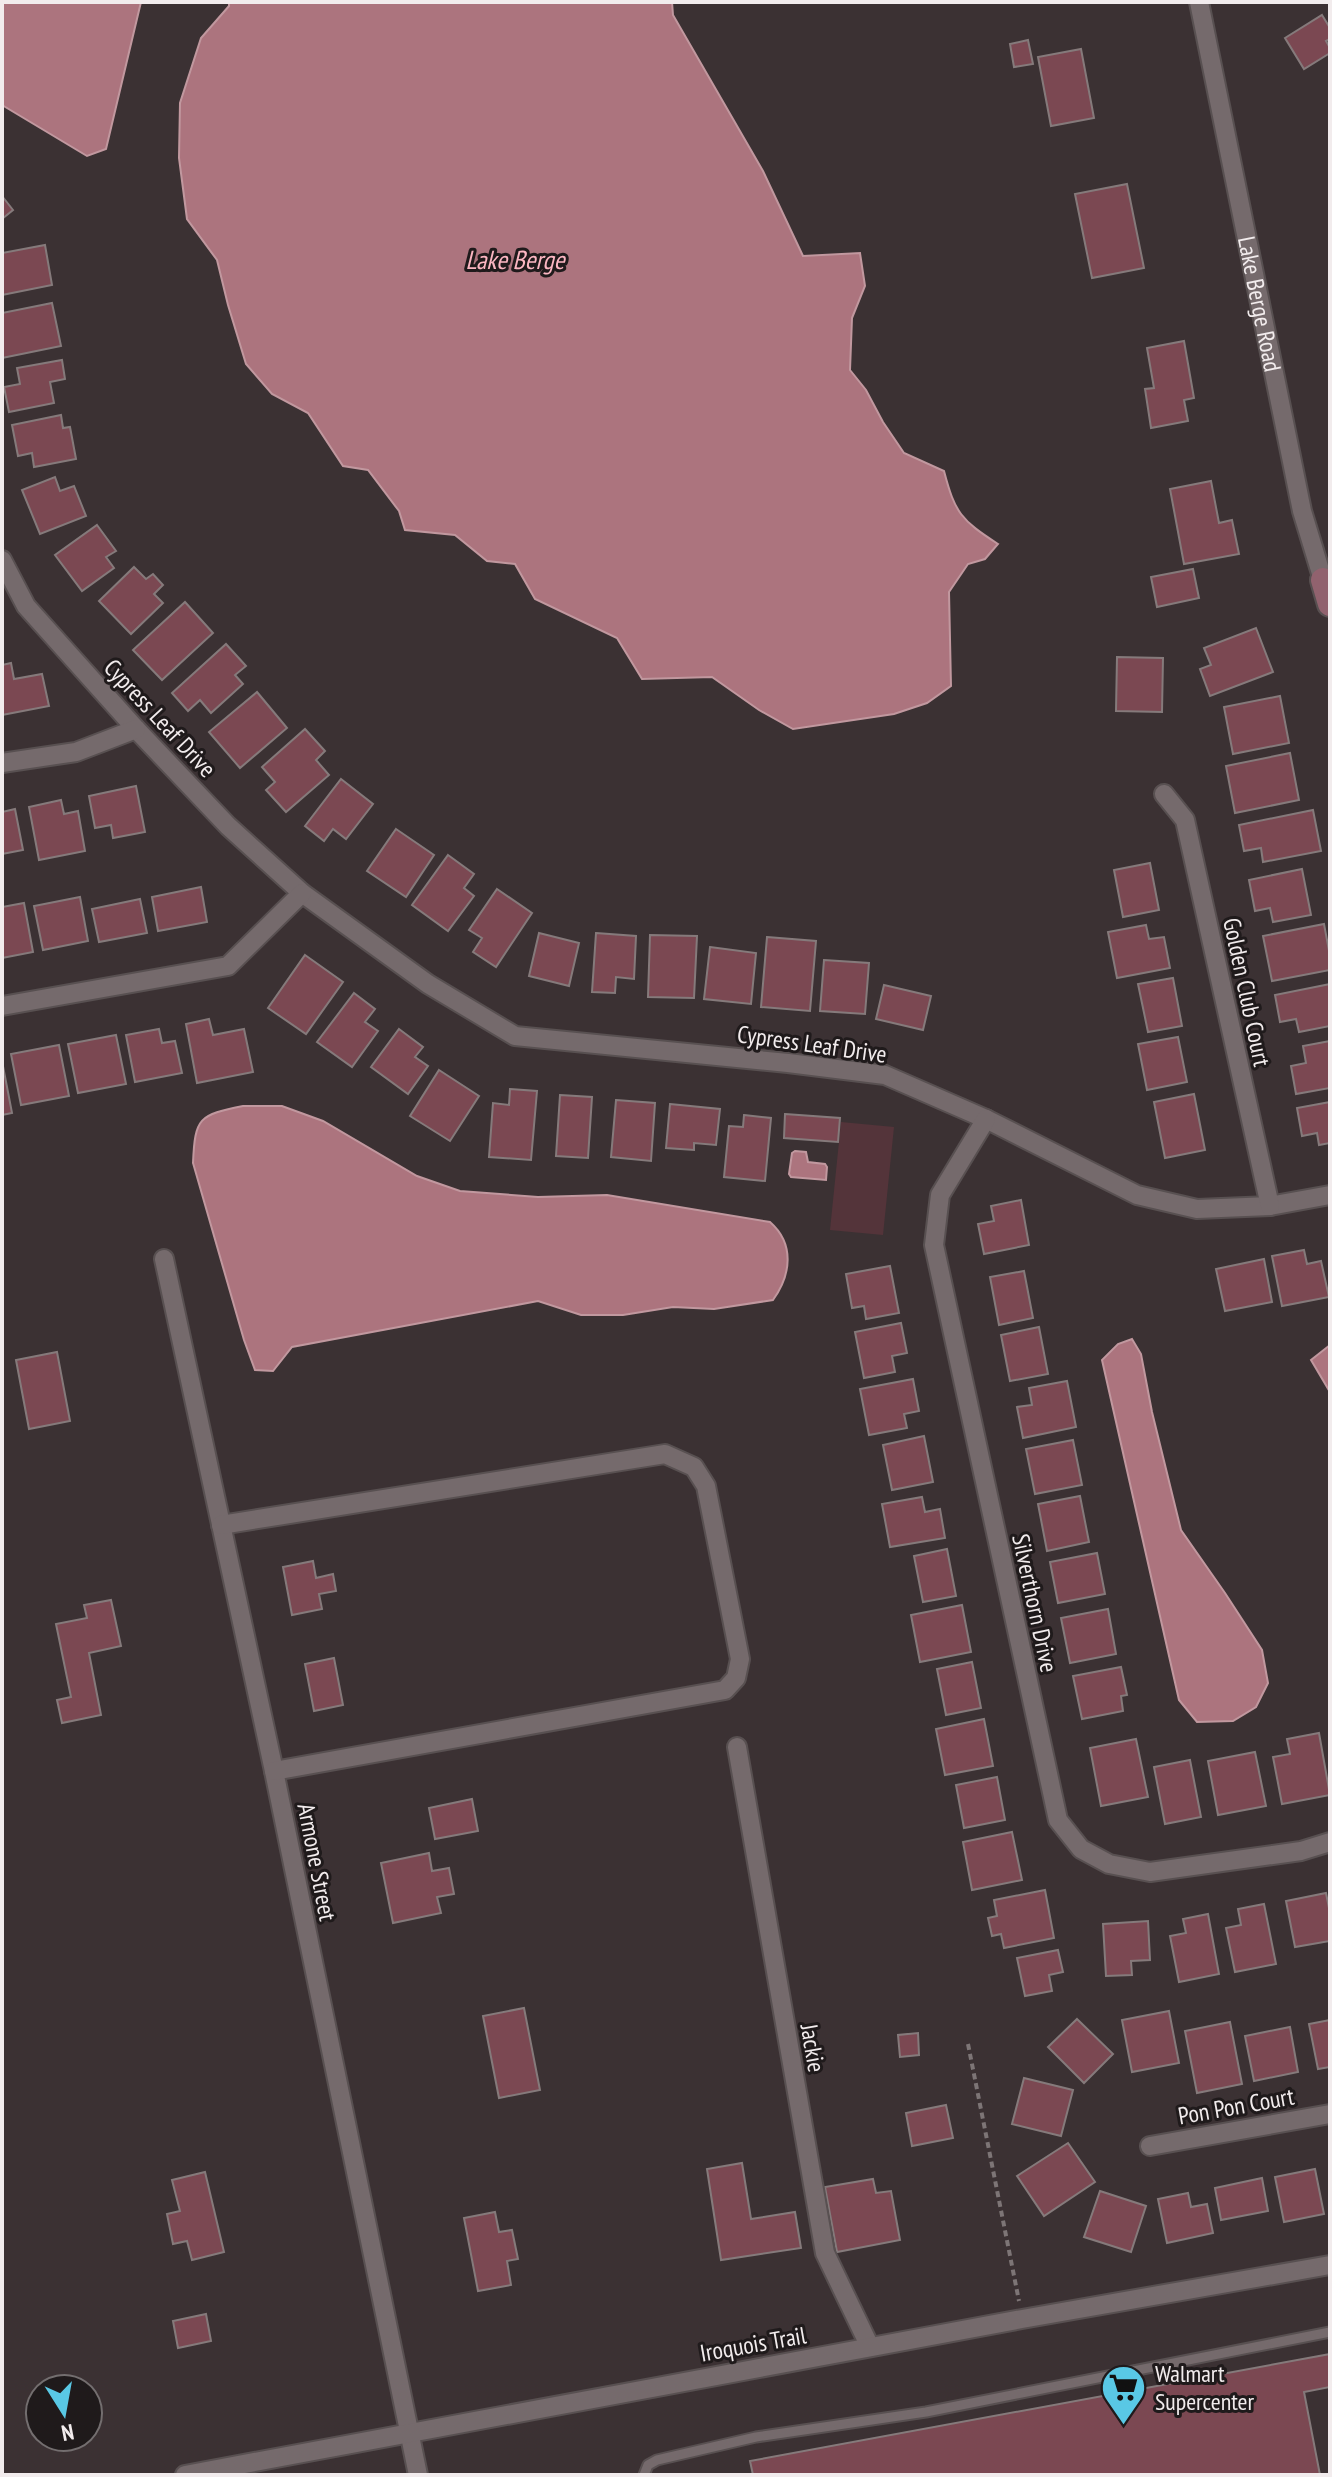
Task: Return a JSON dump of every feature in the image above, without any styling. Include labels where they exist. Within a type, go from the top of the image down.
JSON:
[{"type":"street","name":"Lake Berge Road","points":[[1199,2],[1302,511],[1330,604]]},
{"type":"street","name":"Cypress Leaf Drive","points":[[2,560],[26,606],[228,826],[302,893],[428,984],[515,1036],[885,1075],[986,1119],[1137,1195],[1197,1209],[1270,1206],[1330,1195]]},
{"type":"street","points":[[2,763],[76,752],[136,729]]},
{"type":"street","name":"Golden Club Court","points":[[1164,794],[1185,820],[1270,1206]]},
{"type":"street","points":[[2,1006],[228,966],[302,893]]},
{"type":"street","name":"Silverthorn Drive","points":[[986,1119],[940,1195],[934,1245],[1058,1820],[1081,1849],[1109,1864],[1150,1872],[1301,1851],[1330,1842]]},
{"type":"street","name":"Armone Street","points":[[164,1259],[274,1771],[418,2475]]},
{"type":"street","points":[[221,1525],[665,1454],[694,1467],[706,1486],[740,1659],[736,1678],[725,1690],[274,1771]]},
{"type":"street","name":"Jackie","points":[[737,1747],[825,2253],[870,2347]]},
{"type":"street","name":"Pon Pon Court","points":[[1150,2146],[1330,2114]]},
{"type":"street","name":"Iroquois Trail","points":[[185,2475],[1022,2319],[1330,2265]]},
{"type":"lane","points":[[644,2475],[648,2465],[657,2460],[756,2437],[926,2412],[1330,2332]]},
{"type":"path","points":[[968,2044],[1022,2319]]},
{"type":"shaded area","points":[[841,1122],[894,1127],[883,1235],[830,1230]]},
{"type":"water","points":[[2,2],[141,2],[106,149],[87,156],[2,105]]},
{"type":"water","name":"Lake Berge","points":[[229,2],[672,2],[673,15],[763,171],[803,256],[860,253],[865,286],[852,318],[850,370],[866,390],[904,453],[944,471],[961,514],[998,544],[985,559],[968,564],[949,592],[951,686],[927,703],[894,714],[793,729],[712,677],[642,679],[617,638],[535,599],[515,564],[487,561],[455,535],[405,530],[399,511],[368,470],[343,466],[308,413],[272,394],[246,364],[217,260],[187,219],[179,158],[180,103],[201,38],[229,6]]},
{"type":"water","points":[[243,1106],[282,1106],[323,1121],[417,1176],[460,1191],[538,1197],[607,1195],[770,1222],[784,1240],[787,1250],[784,1280],[773,1300],[714,1309],[673,1307],[623,1315],[581,1315],[538,1301],[292,1347],[273,1371],[255,1370],[193,1163],[195,1136],[202,1121],[217,1112]]},
{"type":"water","points":[[806,1152],[808,1162],[825,1164],[826,1180],[791,1177],[792,1153]]},
{"type":"water","points":[[1132,1339],[1141,1354],[1181,1530],[1262,1650],[1268,1683],[1256,1707],[1233,1721],[1197,1722],[1179,1700],[1102,1360],[1118,1344]]},
{"type":"water","points":[[1330,1345],[1330,1392],[1311,1360]]},
{"type":"building","points":[[1322,15],[1330,28],[1330,39],[1326,41],[1330,53],[1304,69],[1285,38]]},
{"type":"building","points":[[1028,40],[1033,64],[1014,67],[1010,44]]},
{"type":"building","points":[[1081,49],[1094,118],[1051,126],[1038,57]]},
{"type":"building","points":[[1127,184],[1144,268],[1092,278],[1075,194]]},
{"type":"building","points":[[2,196],[13,210],[2,219]]},
{"type":"building","points":[[45,245],[52,285],[2,295],[2,253]]},
{"type":"building","points":[[52,303],[61,346],[2,358],[2,313]]},
{"type":"building","points":[[1184,341],[1194,398],[1184,400],[1188,421],[1151,428],[1145,389],[1154,388],[1147,348]]},
{"type":"building","points":[[62,360],[65,379],[50,382],[54,403],[9,412],[4,387],[20,384],[17,368]]},
{"type":"building","points":[[61,415],[63,428],[70,427],[76,459],[34,467],[32,453],[18,456],[12,425]]},
{"type":"building","points":[[55,477],[60,491],[74,486],[86,516],[40,534],[22,490]]},
{"type":"building","points":[[1211,481],[1219,523],[1232,520],[1239,554],[1184,564],[1170,489]]},
{"type":"building","points":[[97,525],[116,551],[106,557],[114,568],[82,591],[55,555]]},
{"type":"building","points":[[134,567],[146,579],[153,574],[163,585],[154,594],[163,603],[131,634],[99,601]]},
{"type":"building","points":[[1193,569],[1199,598],[1157,607],[1151,577]]},
{"type":"building","points":[[185,602],[213,633],[162,680],[133,650]]},
{"type":"building","points":[[1256,628],[1273,672],[1210,696],[1200,669],[1211,665],[1204,648]]},
{"type":"building","points":[[226,644],[246,666],[235,675],[243,684],[211,713],[200,700],[188,711],[172,693]]},
{"type":"building","points":[[1117,657],[1163,658],[1162,712],[1116,711]]},
{"type":"building","points":[[11,663],[14,679],[42,674],[49,706],[2,715],[2,665]]},
{"type":"building","points":[[257,692],[287,728],[240,768],[209,732]]},
{"type":"building","points":[[1280,696],[1289,743],[1233,754],[1224,707]]},
{"type":"building","points":[[305,729],[325,751],[316,760],[329,775],[286,812],[266,790],[275,782],[262,767]]},
{"type":"building","points":[[1290,753],[1299,800],[1235,813],[1226,766]]},
{"type":"building","points":[[341,779],[373,804],[346,839],[333,829],[324,841],[305,826]]},
{"type":"building","points":[[136,786],[145,832],[113,838],[111,825],[95,828],[89,796]]},
{"type":"building","points":[[61,800],[64,814],[78,811],[85,851],[39,860],[29,807]]},
{"type":"building","points":[[15,809],[23,850],[2,854],[2,812]]},
{"type":"building","points":[[1313,810],[1321,851],[1263,862],[1261,848],[1244,851],[1239,825]]},
{"type":"building","points":[[396,829],[434,855],[406,897],[367,871]]},
{"type":"building","points":[[448,855],[474,874],[464,888],[474,896],[448,931],[412,905]]},
{"type":"building","points":[[1150,863],[1159,910],[1123,917],[1114,870]]},
{"type":"building","points":[[1302,869],[1311,915],[1273,922],[1270,908],[1255,911],[1249,880]]},
{"type":"building","points":[[201,887],[207,922],[158,931],[152,897]]},
{"type":"building","points":[[497,889],[532,913],[496,967],[473,952],[482,938],[469,930]]},
{"type":"building","points":[[80,897],[88,941],[43,950],[34,906]]},
{"type":"building","points":[[140,899],[147,933],[99,942],[92,909]]},
{"type":"building","points":[[24,903],[33,952],[2,958],[2,907]]},
{"type":"building","points":[[1324,924],[1330,970],[1272,981],[1263,936]]},
{"type":"building","points":[[1146,925],[1149,939],[1164,937],[1170,968],[1117,978],[1108,932]]},
{"type":"building","points":[[539,933],[579,943],[569,986],[529,976]]},
{"type":"building","points":[[596,933],[636,936],[634,979],[616,977],[615,993],[592,992]]},
{"type":"building","points":[[650,935],[697,936],[694,998],[648,997]]},
{"type":"building","points":[[767,937],[816,941],[810,1011],[761,1007]]},
{"type":"building","points":[[710,947],[756,953],[751,1004],[704,999]]},
{"type":"building","points":[[305,955],[343,982],[306,1034],[268,1008]]},
{"type":"building","points":[[824,960],[869,963],[865,1014],[820,1011]]},
{"type":"building","points":[[1173,978],[1182,1026],[1148,1032],[1138,984]]},
{"type":"building","points":[[1330,984],[1330,1026],[1299,1032],[1296,1019],[1280,1022],[1275,995]]},
{"type":"building","points":[[884,985],[931,996],[923,1030],[876,1019]]},
{"type":"building","points":[[354,993],[375,1009],[365,1022],[378,1031],[352,1067],[317,1042]]},
{"type":"building","points":[[209,1019],[213,1035],[244,1029],[253,1072],[197,1083],[186,1024]]},
{"type":"building","points":[[159,1029],[162,1043],[175,1041],[182,1073],[135,1082],[126,1035]]},
{"type":"building","points":[[399,1029],[423,1047],[415,1057],[428,1066],[408,1094],[371,1067]]},
{"type":"building","points":[[116,1035],[126,1084],[78,1093],[68,1044]]},
{"type":"building","points":[[1178,1037],[1187,1082],[1147,1090],[1138,1044]]},
{"type":"building","points":[[1330,1041],[1330,1088],[1296,1094],[1291,1066],[1306,1063],[1303,1046]]},
{"type":"building","points":[[59,1045],[69,1096],[21,1105],[11,1054]]},
{"type":"building","points":[[2,1061],[12,1113],[2,1115]]},
{"type":"building","points":[[439,1070],[479,1096],[450,1141],[410,1116]]},
{"type":"building","points":[[510,1089],[537,1091],[531,1160],[489,1157],[493,1103],[509,1105]]},
{"type":"building","points":[[1194,1094],[1205,1150],[1165,1158],[1154,1102]]},
{"type":"building","points":[[560,1095],[592,1097],[588,1158],[556,1156]]},
{"type":"building","points":[[616,1100],[655,1103],[651,1161],[611,1157]]},
{"type":"building","points":[[1330,1102],[1330,1143],[1319,1145],[1317,1133],[1302,1136],[1297,1108]]},
{"type":"building","points":[[670,1104],[720,1109],[716,1145],[694,1143],[694,1150],[666,1148]]},
{"type":"building","points":[[785,1114],[840,1118],[838,1142],[784,1138]]},
{"type":"building","points":[[744,1115],[771,1118],[765,1181],[724,1177],[729,1126],[743,1127]]},
{"type":"building","points":[[1021,1200],[1029,1245],[984,1254],[978,1224],[994,1221],[991,1206]]},
{"type":"building","points":[[1304,1250],[1307,1264],[1321,1261],[1329,1297],[1282,1306],[1272,1256]]},
{"type":"building","points":[[1264,1259],[1272,1302],[1225,1311],[1216,1269]]},
{"type":"building","points":[[890,1266],[899,1313],[866,1319],[864,1306],[852,1308],[846,1274]]},
{"type":"building","points":[[1024,1271],[1033,1318],[999,1325],[990,1277]]},
{"type":"building","points":[[901,1323],[907,1353],[892,1356],[895,1372],[864,1378],[855,1332]]},
{"type":"building","points":[[1039,1327],[1048,1374],[1010,1381],[1001,1335]]},
{"type":"building","points":[[57,1352],[70,1421],[29,1429],[16,1360]]},
{"type":"building","points":[[913,1379],[919,1411],[904,1414],[907,1428],[869,1435],[860,1389]]},
{"type":"building","points":[[1067,1381],[1076,1427],[1023,1438],[1017,1407],[1032,1405],[1029,1388]]},
{"type":"building","points":[[924,1436],[933,1482],[892,1490],[883,1445]]},
{"type":"building","points":[[1073,1440],[1082,1485],[1035,1494],[1026,1449]]},
{"type":"building","points":[[1080,1496],[1089,1542],[1047,1551],[1038,1504]]},
{"type":"building","points":[[922,1497],[925,1512],[940,1509],[945,1538],[890,1547],[882,1504]]},
{"type":"building","points":[[947,1549],[956,1596],[923,1602],[914,1556]]},
{"type":"building","points":[[1097,1553],[1105,1594],[1058,1603],[1050,1562]]},
{"type":"building","points":[[313,1561],[316,1578],[333,1574],[336,1591],[319,1594],[322,1609],[292,1615],[283,1567]]},
{"type":"building","points":[[111,1600],[121,1646],[89,1653],[101,1715],[62,1723],[57,1700],[71,1697],[56,1624],[87,1618],[84,1605]]},
{"type":"building","points":[[962,1605],[971,1652],[920,1662],[911,1615]]},
{"type":"building","points":[[1108,1609],[1116,1654],[1070,1663],[1061,1618]]},
{"type":"building","points":[[334,1658],[343,1705],[314,1711],[305,1664]]},
{"type":"building","points":[[972,1662],[981,1708],[946,1715],[937,1669]]},
{"type":"building","points":[[1121,1667],[1127,1695],[1121,1696],[1123,1711],[1082,1719],[1073,1676]]},
{"type":"building","points":[[984,1719],[993,1766],[945,1775],[936,1729]]},
{"type":"building","points":[[1319,1733],[1330,1795],[1282,1804],[1273,1757],[1290,1754],[1287,1739]]},
{"type":"building","points":[[1136,1739],[1148,1797],[1101,1806],[1090,1748]]},
{"type":"building","points":[[1255,1752],[1266,1806],[1218,1815],[1208,1761]]},
{"type":"building","points":[[1190,1760],[1201,1817],[1165,1824],[1154,1767]]},
{"type":"building","points":[[997,1777],[1005,1820],[964,1828],[956,1785]]},
{"type":"building","points":[[472,1799],[478,1831],[435,1839],[429,1808]]},
{"type":"building","points":[[1012,1832],[1022,1880],[972,1890],[963,1842]]},
{"type":"building","points":[[429,1853],[432,1871],[449,1868],[454,1894],[437,1897],[441,1913],[393,1923],[381,1863]]},
{"type":"building","points":[[1045,1890],[1054,1938],[1004,1948],[1001,1934],[992,1936],[988,1918],[997,1916],[994,1900]]},
{"type":"building","points":[[1326,1893],[1330,1941],[1295,1947],[1286,1901]]},
{"type":"building","points":[[1264,1904],[1276,1964],[1235,1972],[1226,1928],[1241,1925],[1238,1909]]},
{"type":"building","points":[[1208,1914],[1219,1974],[1179,1982],[1170,1936],[1186,1933],[1183,1919]]},
{"type":"building","points":[[1148,1921],[1150,1960],[1131,1961],[1132,1975],[1106,1976],[1103,1924]]},
{"type":"building","points":[[1058,1950],[1063,1972],[1049,1975],[1052,1991],[1025,1996],[1017,1958]]},
{"type":"building","points":[[524,2008],[540,2090],[499,2098],[483,2016]]},
{"type":"building","points":[[1169,2011],[1179,2063],[1132,2072],[1122,2020]]},
{"type":"building","points":[[1077,2019],[1113,2054],[1084,2083],[1048,2047]]},
{"type":"building","points":[[1330,2020],[1330,2067],[1318,2069],[1309,2024]]},
{"type":"building","points":[[1230,2022],[1242,2084],[1197,2093],[1185,2031]]},
{"type":"building","points":[[1290,2027],[1298,2072],[1254,2081],[1245,2036]]},
{"type":"building","points":[[918,2033],[919,2055],[900,2057],[898,2035]]},
{"type":"building","points":[[1024,2078],[1073,2090],[1061,2136],[1012,2124]]},
{"type":"building","points":[[946,2105],[953,2138],[912,2146],[906,2113]]},
{"type":"building","points":[[1068,2143],[1095,2182],[1044,2216],[1017,2176]]},
{"type":"building","points":[[742,2163],[751,2219],[795,2212],[801,2248],[721,2260],[707,2169]]},
{"type":"building","points":[[1315,2169],[1324,2214],[1284,2222],[1275,2177]]},
{"type":"building","points":[[205,2172],[224,2252],[192,2260],[187,2241],[173,2244],[167,2214],[180,2211],[172,2180]]},
{"type":"building","points":[[1262,2178],[1268,2211],[1221,2220],[1215,2188]]},
{"type":"building","points":[[873,2179],[876,2193],[891,2191],[900,2240],[837,2252],[825,2187]]},
{"type":"building","points":[[1100,2191],[1146,2206],[1131,2252],[1084,2237]]},
{"type":"building","points":[[1188,2193],[1191,2207],[1207,2204],[1213,2233],[1167,2243],[1158,2199]]},
{"type":"building","points":[[495,2212],[499,2232],[512,2230],[518,2259],[507,2261],[511,2285],[478,2291],[464,2218]]},
{"type":"building","points":[[206,2314],[211,2341],[178,2348],[173,2321]]},
{"type":"building","name":"Walmart Supercenter","points":[[1330,2354],[1330,2387],[1304,2392],[1320,2475],[753,2475],[750,2461]]},
{"type":"place","name":"Walmart Supercenter","points":[[1124,2426]]}]
